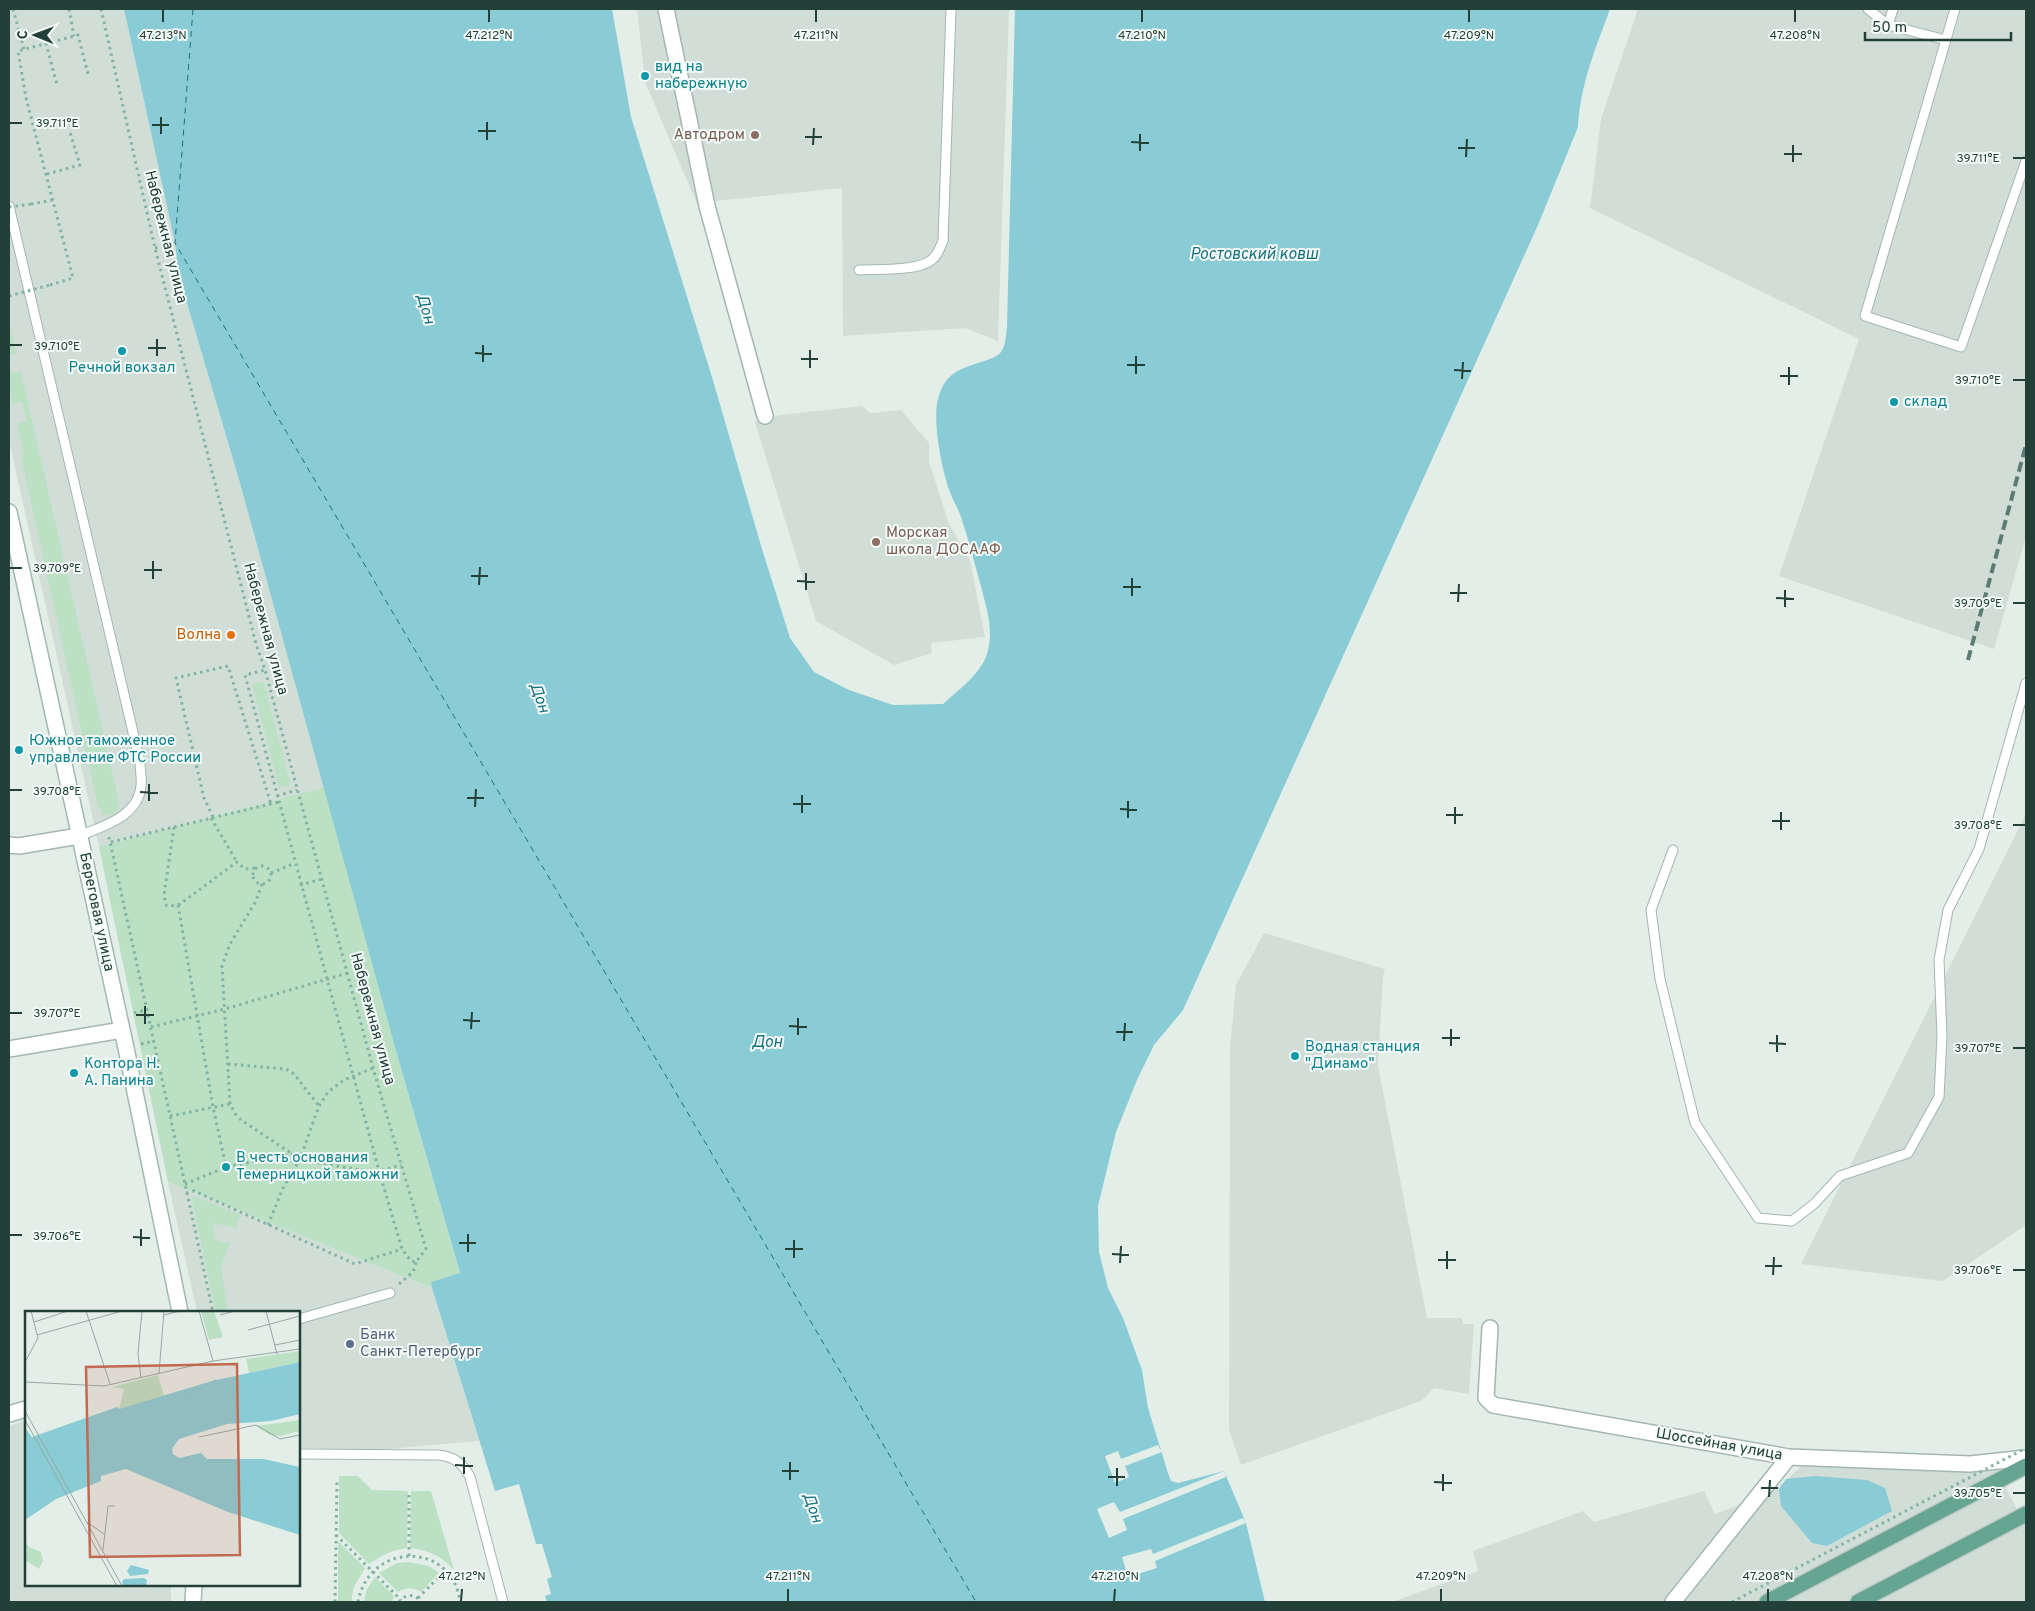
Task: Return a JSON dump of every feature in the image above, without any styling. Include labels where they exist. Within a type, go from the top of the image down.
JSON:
[{"type":"main road","points":[[1767,1602],[2026,1466]]},
{"type":"main road","points":[[1858,1602],[2026,1514]]},
{"type":"street","points":[[666,9],[707,206],[765,416]]},
{"type":"street","name":"Береговая улица","points":[[9,512],[122,1030],[180,1311]]},
{"type":"street","points":[[9,845],[19,846],[79,836]]},
{"type":"street","points":[[9,1050],[122,1030]]},
{"type":"street","name":"Шоссейная улица","points":[[1490,1328],[1486,1398],[1493,1405],[1789,1457],[1970,1464],[2026,1458]]},
{"type":"street","points":[[9,1414],[25,1408]]},
{"type":"street","points":[[1673,1602],[1789,1457]]},
{"type":"street","points":[[193,1602],[194,1586]]},
{"type":"lane","points":[[859,270],[919,265],[930,261],[938,252],[943,241],[951,9]]},
{"type":"lane","points":[[1868,9],[1888,25],[1946,40]]},
{"type":"lane","points":[[1888,25],[1893,9]]},
{"type":"lane","points":[[1955,9],[1865,316],[1961,347],[2026,161]]},
{"type":"lane","points":[[9,207],[140,762],[141,788],[136,804],[119,819],[79,836]]},
{"type":"lane","points":[[1673,850],[1651,910],[1660,979],[1695,1123],[1758,1218],[1792,1221],[1814,1204],[1840,1176],[1908,1152],[1939,1096],[1942,1036],[1939,960],[1948,910],[1980,849],[2026,683]]},
{"type":"lane","points":[[300,1318],[390,1293]]},
{"type":"lane","points":[[300,1454],[438,1455],[457,1460],[470,1477],[503,1602]]},
{"type":"path","points":[[13,9],[24,49]]},
{"type":"path","points":[[69,9],[74,36]]},
{"type":"path","name":"Набережная улица","points":[[101,9],[155,248],[256,644],[265,670],[374,1068],[426,1249],[416,1262]]},
{"type":"path","points":[[9,296],[72,278],[47,174],[26,98],[18,51],[78,35],[88,74]]},
{"type":"path","points":[[46,43],[57,84]]},
{"type":"path","points":[[47,174],[80,166],[70,132]]},
{"type":"path","points":[[9,207],[53,200]]},
{"type":"path","points":[[155,248],[175,243]]},
{"type":"path","points":[[271,804],[228,666],[176,678],[204,798],[212,817],[237,862],[245,869],[266,866],[271,872]]},
{"type":"path","points":[[265,670],[244,675],[300,885],[402,1249],[411,1261],[416,1262],[413,1272],[390,1293]]},
{"type":"path","points":[[277,796],[297,790]]},
{"type":"path","points":[[111,842],[278,802]]},
{"type":"path","points":[[106,824],[213,1311]]},
{"type":"path","points":[[174,827],[164,901],[166,905],[178,905],[237,862]]},
{"type":"path","points":[[271,872],[295,863]]},
{"type":"path","points":[[255,868],[253,876],[258,883],[262,884]]},
{"type":"path","points":[[271,872],[269,880],[262,884],[256,901],[225,954],[222,979],[230,1104],[241,1120],[300,1159],[368,1171],[401,1165]]},
{"type":"path","points":[[300,885],[322,879]]},
{"type":"path","points":[[178,905],[196,1016],[226,1167]]},
{"type":"path","points":[[150,1027],[348,973]]},
{"type":"path","points":[[228,1064],[286,1069],[294,1074],[319,1106]]},
{"type":"path","points":[[268,1225],[283,1188],[300,1159],[319,1106],[328,1092],[344,1080],[374,1068]]},
{"type":"path","points":[[170,1116],[230,1104]]},
{"type":"path","points":[[185,1184],[226,1167],[293,1154]]},
{"type":"path","points":[[186,1192],[194,1191],[355,1264],[402,1249]]},
{"type":"path","points":[[1732,1602],[2026,1448]]},
{"type":"path","points":[[335,1602],[336,1481]]},
{"type":"path","points":[[409,1494],[409,1556]]},
{"type":"path","points":[[336,1534],[400,1601],[408,1595],[418,1598],[420,1602]]},
{"type":"path","points":[[358,1602],[360,1589],[372,1571],[384,1562],[396,1557],[409,1556],[432,1561],[445,1571],[456,1588],[460,1602]]},
{"type":"path","points":[[418,1598],[445,1571]]},
{"type":"shaded area","points":[[9,9],[124,9],[175,243],[179,276],[240,483],[325,787],[99,847],[9,440]]},
{"type":"shaded area","points":[[637,9],[1009,9],[998,341],[965,328],[843,336],[842,188],[697,204],[645,82]]},
{"type":"shaded area","points":[[1638,9],[2026,9],[2026,536],[1994,649],[1779,576],[1859,339],[1590,208],[1601,119]]},
{"type":"shaded area","name":"Морская школа ДОСААФ","points":[[862,406],[870,413],[901,410],[929,443],[929,462],[949,524],[970,560],[985,637],[931,643],[932,653],[894,665],[816,621],[755,422],[780,415]]},
{"type":"shaded area","points":[[2026,814],[2026,1225],[1943,1281],[1801,1264]]},
{"type":"shaded area","points":[[1264,933],[1385,969],[1378,1066],[1427,1318],[1462,1318],[1463,1324],[1474,1324],[1469,1394],[1434,1388],[1421,1401],[1241,1465],[1229,1430],[1230,1047],[1236,985]]},
{"type":"shaded area","points":[[168,1182],[432,1288],[479,1441],[377,1450],[300,1448],[300,1311],[197,1311]]},
{"type":"shaded area","points":[[25,1420],[25,1586],[171,1586],[171,1602],[9,1602],[9,1426]]},
{"type":"shaded area","points":[[1804,1464],[1995,1467],[2026,1526],[2026,1602],[1392,1602],[1478,1571],[1473,1551],[1583,1511],[1594,1522],[1704,1491],[1715,1514],[1773,1492]]},
{"type":"green space","points":[[9,322],[16,355],[9,354]]},
{"type":"green space","points":[[21,372],[120,806],[108,815],[102,816],[102,811],[98,807],[21,457],[24,456],[17,424],[27,421],[22,402],[13,404],[9,385],[9,373]]},
{"type":"green space","points":[[263,681],[291,785],[279,788],[252,684]]},
{"type":"green space","points":[[325,787],[398,1058],[460,1274],[431,1282],[432,1288],[168,1182],[99,847]]},
{"type":"green space","points":[[191,1197],[197,1197],[241,1215],[236,1228],[213,1223],[216,1240],[230,1244],[221,1267],[228,1311],[216,1311]]},
{"type":"green space","points":[[339,1476],[358,1476],[372,1490],[408,1491],[407,1548],[387,1553],[369,1564],[339,1533]]},
{"type":"green space","points":[[411,1491],[431,1491],[454,1570],[434,1554],[410,1548]]},
{"type":"green space","points":[[338,1541],[365,1568],[354,1587],[351,1602],[338,1602]]},
{"type":"green space","points":[[408,1562],[429,1566],[439,1573],[421,1592],[410,1588],[398,1592],[379,1573],[397,1563]]},
{"type":"green space","points":[[375,1577],[394,1596],[392,1602],[364,1602],[366,1591]]},
{"type":"water","name":"Дон","points":[[124,9],[612,9],[631,117],[712,377],[790,638],[814,672],[849,690],[893,705],[943,704],[970,680],[979,669],[987,654],[989,645],[990,626],[987,608],[964,526],[944,472],[937,432],[936,408],[941,390],[949,377],[961,369],[998,355],[1003,349],[1006,340],[1015,9],[1610,9],[1585,81],[1578,127],[1538,225],[1183,1010],[1154,1045],[1137,1080],[1116,1132],[1098,1206],[1099,1252],[1108,1288],[1123,1318],[1142,1370],[1148,1408],[1171,1481],[1178,1483],[1224,1471],[1246,1523],[1265,1602],[547,1602],[545,1596],[551,1594],[547,1579],[552,1577],[542,1544],[536,1544],[519,1484],[495,1491],[432,1288],[431,1282],[460,1273],[398,1058],[240,483],[179,276],[175,243]]},
{"type":"water","points":[[1815,1476],[1867,1480],[1885,1488],[1892,1511],[1827,1546],[1812,1543],[1781,1506],[1779,1489],[1786,1479]]},
{"type":"pier","points":[[1158,1445],[1162,1452],[1125,1466],[1129,1477],[1115,1483],[1105,1456],[1118,1451],[1121,1459]]},
{"type":"pier","points":[[1224,1471],[1226,1477],[1123,1519],[1127,1530],[1109,1538],[1097,1509],[1114,1502],[1120,1512]]},
{"type":"pier","points":[[1243,1518],[1246,1523],[1155,1561],[1157,1568],[1128,1577],[1122,1557],[1151,1549],[1153,1554]]},
{"type":"ferry route","points":[[193,9],[175,243],[976,1602]]},
{"type":"railway","points":[[1968,660],[2026,445]]},
{"type":"place","name":"вид на набережную","points":[[645,76]]},
{"type":"place","name":"Автодром","points":[[755,135]]},
{"type":"place","name":"Речной вокзал","points":[[122,351]]},
{"type":"place","name":"склад","points":[[1894,402]]},
{"type":"place","name":"Морская школа ДОСААФ","points":[[876,542]]},
{"type":"place","name":"Волна","points":[[231,635]]},
{"type":"place","name":"Южное таможенное управление ФТС России","points":[[19,750]]},
{"type":"place","name":"Водная станция \"Динамо\"","points":[[1295,1056]]},
{"type":"place","name":"Контора Н. А. Панина","points":[[74,1073]]},
{"type":"place","name":"В честь основания Темерницкой таможни","points":[[226,1167]]},
{"type":"place","name":"Банк Санкт-Петербург","points":[[350,1344]]},
{"type":"water label","name":"Ростовский ковш","points":[[1254,255]]}]
